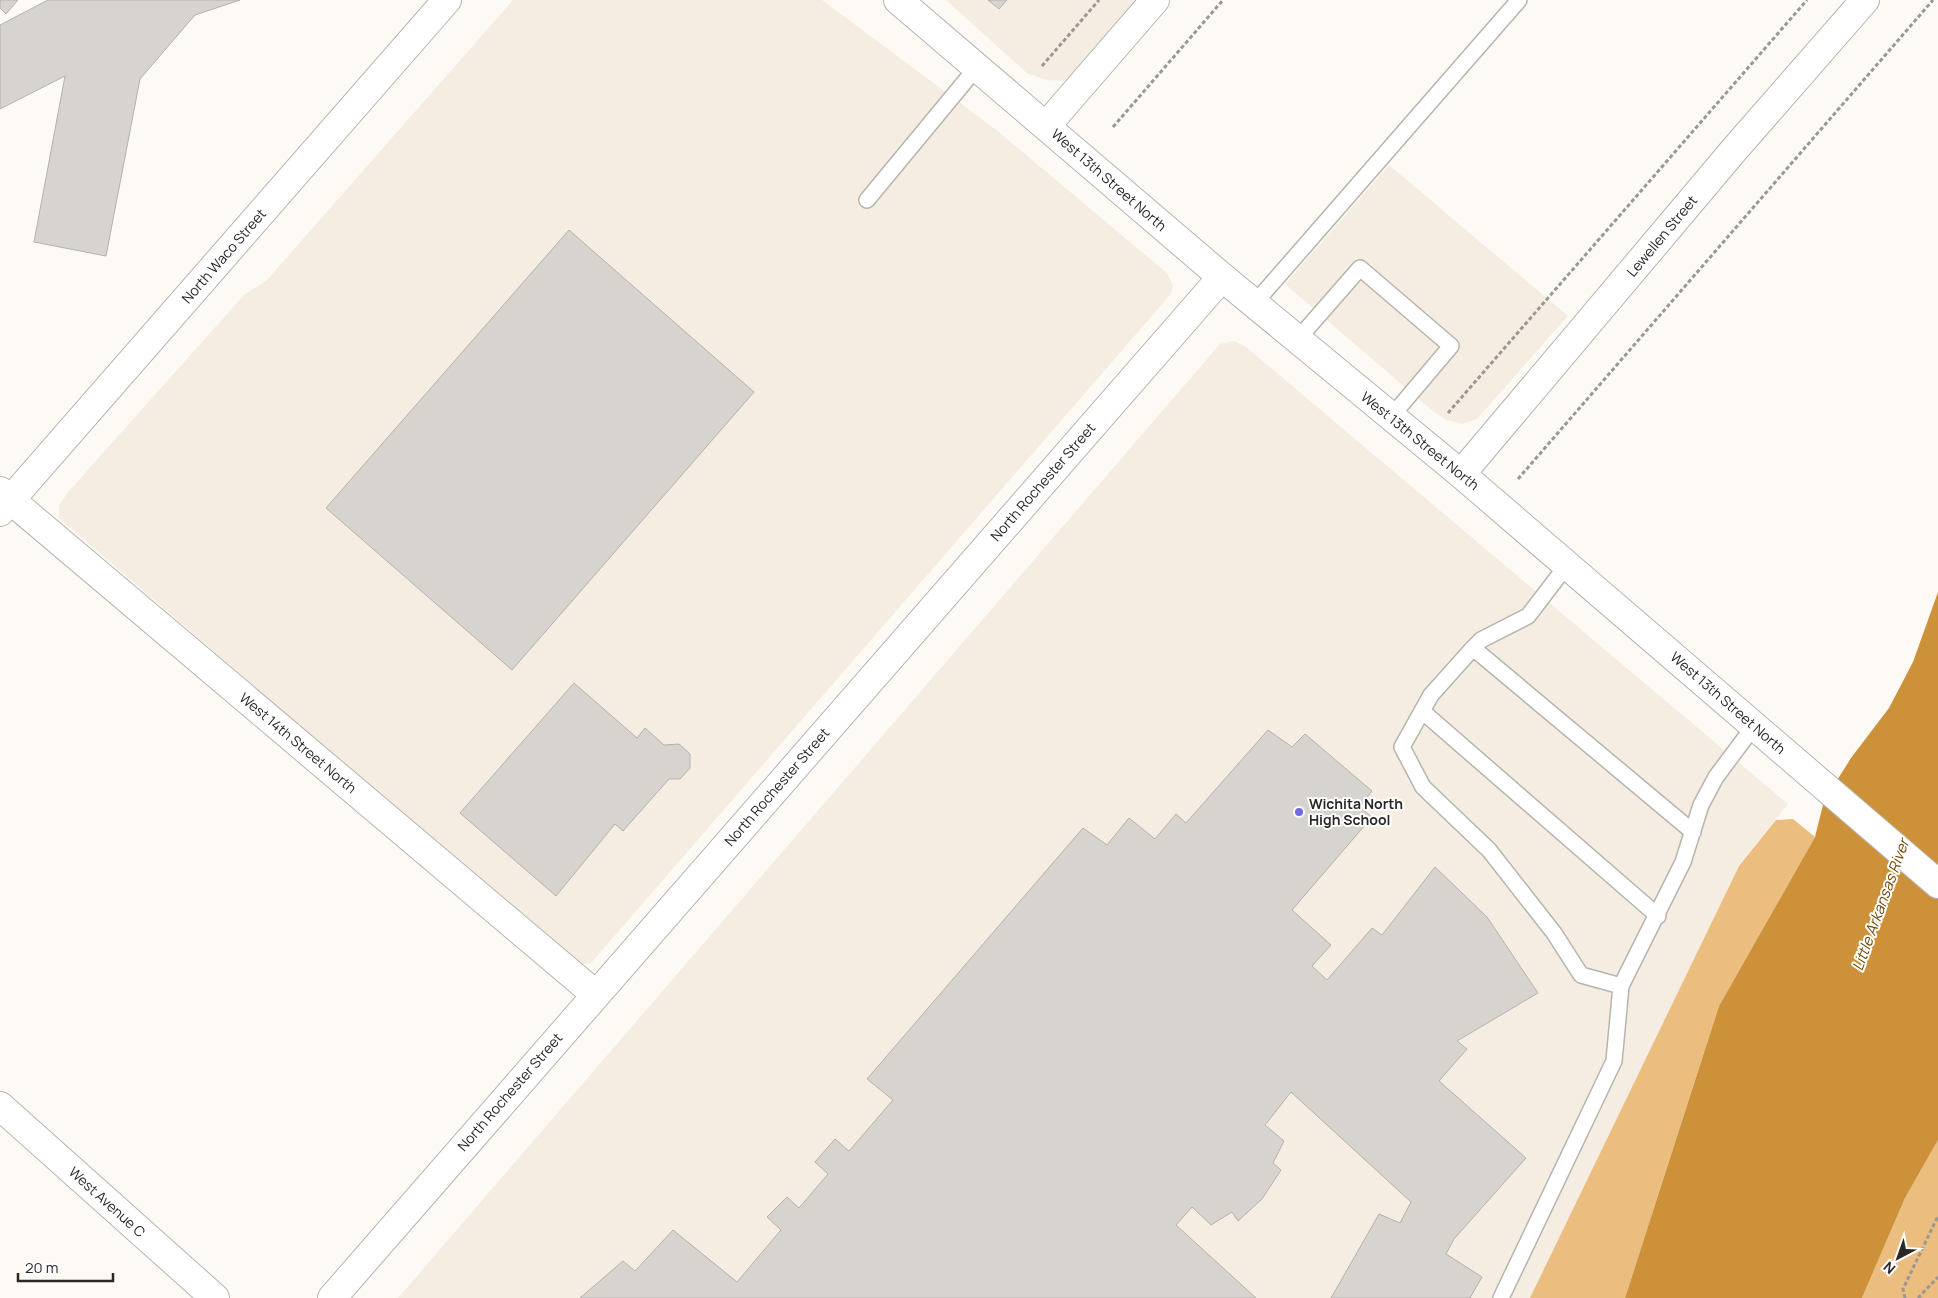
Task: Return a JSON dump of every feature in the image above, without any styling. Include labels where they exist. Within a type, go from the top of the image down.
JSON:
[{"type":"street","name":"North Waco Street","points":[[4,501],[447,0]]},
{"type":"street","name":"West 13th Street North","points":[[898,0],[1254,304],[1461,474],[1938,884]]},
{"type":"street","points":[[1046,126],[1155,0]]},
{"type":"street","name":"Lewellen Street","points":[[1461,474],[1734,150],[1865,0]]},
{"type":"street","name":"North Rochester Street","points":[[332,1298],[595,994],[1222,277]]},
{"type":"street","name":"West 14th Street North","points":[[4,501],[595,994]]},
{"type":"street","name":"West Avenue C","points":[[0,1106],[215,1298]]},
{"type":"lane","points":[[1254,304],[1518,0]]},
{"type":"lane","points":[[867,200],[977,67]]},
{"type":"lane","points":[[1297,340],[1360,268],[1451,346],[1391,417]]},
{"type":"lane","points":[[1567,565],[1528,616],[1481,640],[1473,648],[1431,695],[1402,747],[1422,788],[1489,850],[1554,933],[1581,975],[1621,986]]},
{"type":"lane","points":[[1473,648],[1693,832]]},
{"type":"lane","points":[[1422,711],[1658,916]]},
{"type":"lane","points":[[1501,1298],[1614,1061],[1621,986],[1658,916],[1683,862],[1701,805],[1716,777],[1754,726]]},
{"type":"path","points":[[1042,66],[1099,0]]},
{"type":"path","points":[[1113,127],[1223,0]]},
{"type":"path","points":[[1448,413],[1807,0]]},
{"type":"path","points":[[1518,478],[1933,0]]},
{"type":"path","points":[[1905,1298],[1903,1289],[1938,1216]]},
{"type":"path","points":[[1918,1298],[1938,1277]]},
{"type":"shaded area","points":[[513,0],[822,0],[995,129],[1167,273],[1173,286],[1170,295],[591,963],[581,964],[566,955],[59,518],[59,505],[69,491],[244,295],[267,280]]},
{"type":"shaded area","points":[[946,0],[1140,0],[1075,76],[1062,81],[1048,80],[1028,74]]},
{"type":"shaded area","points":[[1389,165],[1568,316],[1477,419],[1462,424],[1446,420],[1429,408],[1285,284]]},
{"type":"shaded area","name":"Wichita North High School","points":[[1234,341],[1246,347],[1788,804],[1739,866],[1531,1298],[398,1298],[1220,344]]},
{"type":"shaded area","points":[[1793,819],[1815,837],[1719,1006],[1625,1298],[1530,1298],[1739,866],[1776,820]]},
{"type":"shaded area","points":[[1938,1140],[1938,1298],[1862,1298],[1905,1198]]},
{"type":"water","name":"Little Arkansas River","points":[[1938,592],[1938,1140],[1905,1198],[1862,1298],[1625,1298],[1719,1006],[1815,837],[1824,801],[1851,758],[1889,708],[1913,662]]},
{"type":"building","points":[[0,0],[18,0],[6,14],[0,8]]},
{"type":"building","points":[[48,0],[240,0],[195,15],[140,79],[106,256],[34,242],[65,76],[0,109],[0,25]]},
{"type":"building","points":[[988,0],[1007,0],[999,9]]},
{"type":"building","points":[[569,230],[754,392],[512,670],[326,508]]},
{"type":"building","points":[[574,683],[637,738],[645,728],[664,745],[679,744],[690,754],[690,768],[680,779],[669,779],[623,831],[615,824],[556,896],[460,813]]},
{"type":"building","name":"Wichita North High School","points":[[1268,730],[1292,747],[1305,734],[1372,791],[1359,807],[1372,817],[1292,910],[1331,945],[1312,966],[1327,980],[1372,928],[1382,935],[1435,867],[1487,917],[1538,993],[1457,1041],[1467,1049],[1439,1081],[1526,1158],[1454,1239],[1446,1254],[1482,1277],[1470,1298],[1331,1298],[1379,1214],[1400,1223],[1411,1202],[1291,1092],[1265,1125],[1284,1141],[1273,1163],[1281,1170],[1262,1199],[1238,1221],[1232,1212],[1211,1225],[1192,1207],[1176,1225],[1256,1298],[580,1298],[623,1261],[635,1271],[673,1230],[737,1282],[781,1230],[767,1217],[787,1197],[799,1208],[828,1174],[815,1162],[835,1139],[849,1151],[893,1100],[867,1079],[1083,828],[1107,845],[1129,818],[1155,839],[1176,814],[1186,823]]},
{"type":"place","name":"Wichita North High School","points":[[1299,812]]}]
